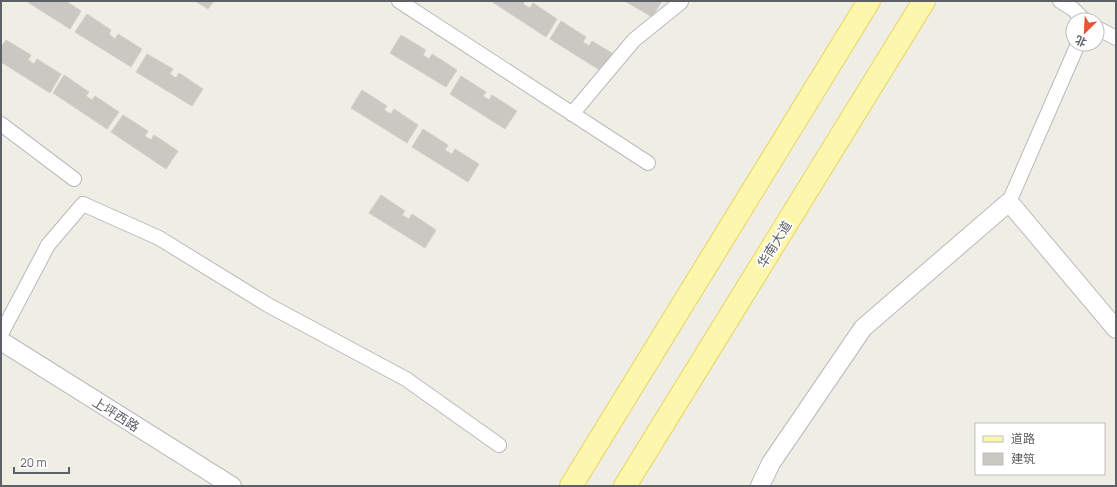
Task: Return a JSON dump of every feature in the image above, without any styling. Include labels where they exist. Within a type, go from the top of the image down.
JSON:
[{"type":"main road","points":[[571,486],[868,1]]},
{"type":"main road","name":"华南大道","points":[[624,486],[924,1]]},
{"type":"street","points":[[399,1],[648,163]]},
{"type":"street","points":[[1060,1],[1076,12]]},
{"type":"street","points":[[572,114],[634,40],[681,2]]},
{"type":"street","points":[[1105,32],[1116,38]]},
{"type":"street","points":[[760,486],[770,463],[863,328],[1009,202],[1075,52]]},
{"type":"street","points":[[1,124],[74,179]]},
{"type":"street","points":[[1009,202],[1116,329]]},
{"type":"street","points":[[1,334],[48,245],[83,204],[159,238],[268,305],[406,380],[499,445]]},
{"type":"street","name":"上坪西路","points":[[1,341],[232,486]]},
{"type":"street","name":"上坪西路","points":[[1,353],[212,486]]},
{"type":"building","points":[[26,1],[66,1],[81,11],[70,29]]},
{"type":"building","points":[[195,1],[214,1],[208,9]]},
{"type":"building","points":[[491,1],[525,1],[523,4],[530,8],[533,3],[557,19],[546,37]]},
{"type":"building","points":[[625,1],[662,1],[652,17]]},
{"type":"building","points":[[87,14],[111,30],[109,34],[115,39],[118,34],[142,49],[131,67],[75,32]]},
{"type":"building","points":[[561,21],[586,37],[583,42],[589,46],[592,41],[617,56],[606,74],[550,39]]},
{"type":"building","points":[[401,35],[426,50],[423,55],[429,59],[432,54],[457,70],[446,87],[390,53]]},
{"type":"building","points":[[6,40],[31,55],[28,60],[34,64],[37,59],[61,74],[50,93],[1,62],[1,47]]},
{"type":"building","points":[[147,54],[173,69],[170,74],[176,78],[179,73],[203,89],[192,106],[136,72]]},
{"type":"building","points":[[64,75],[89,92],[86,96],[92,100],[95,96],[119,112],[107,129],[53,93]]},
{"type":"building","points":[[461,76],[486,92],[483,96],[489,100],[492,95],[517,111],[505,129],[450,94]]},
{"type":"building","points":[[362,90],[387,106],[384,110],[391,114],[394,109],[418,125],[407,143],[351,108]]},
{"type":"building","points":[[123,115],[148,131],[145,136],[151,140],[154,135],[178,151],[166,169],[111,132]]},
{"type":"building","points":[[423,129],[448,145],[445,150],[452,154],[455,149],[479,164],[468,182],[412,147]]},
{"type":"building","points":[[381,195],[405,211],[402,215],[409,219],[412,214],[436,230],[425,248],[369,213]]}]
